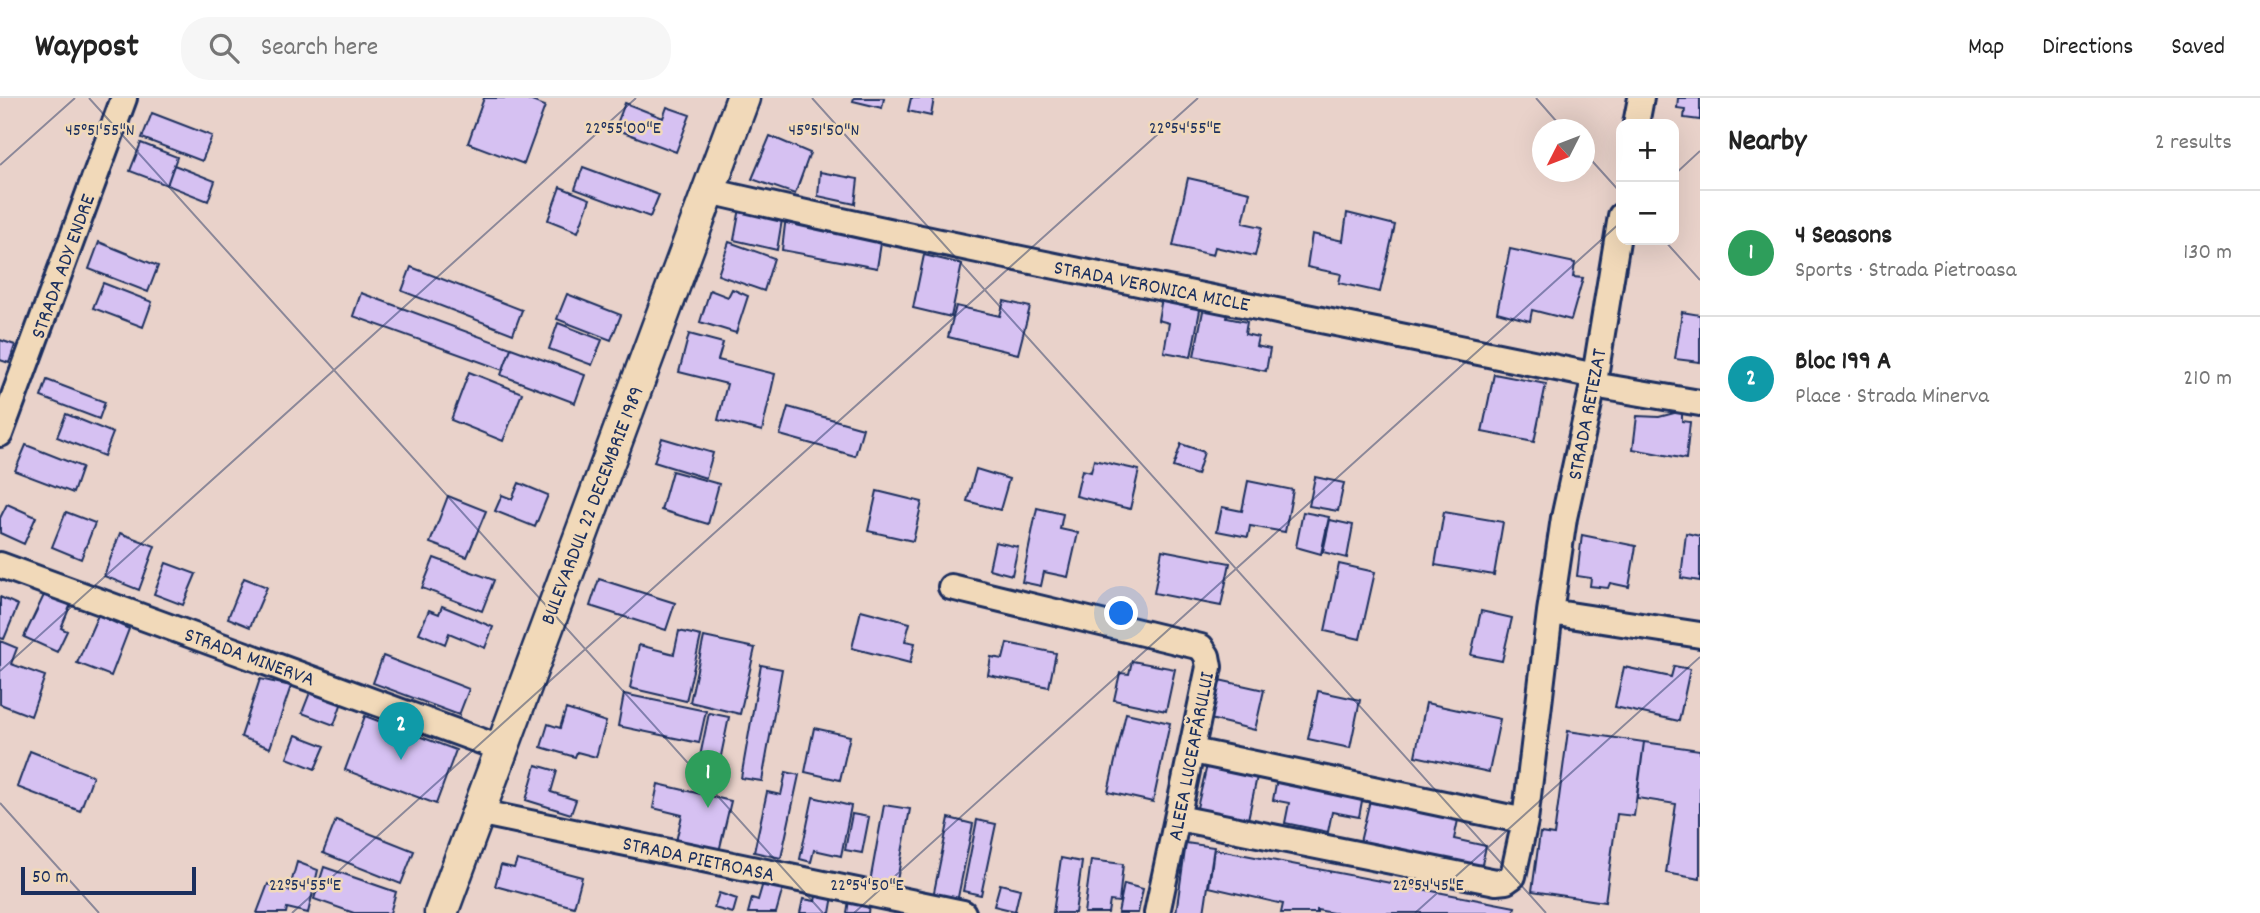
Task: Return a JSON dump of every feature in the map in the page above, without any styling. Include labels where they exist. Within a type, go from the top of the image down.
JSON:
[{"type":"main road","name":"BULEVARDUL 22 DECEMBRIE 1989","points":[[441,913],[743,98]]},
{"type":"street","name":"STRADA ADY ENDRE","points":[[0,434],[124,98]]},
{"type":"street","points":[[1637,119],[1640,98]]},
{"type":"street","name":"STRADA VERONICA MICLE","points":[[709,191],[903,236],[1085,271],[1700,403]]},
{"type":"street","name":"STRADA RETEZAT","points":[[1178,818],[1496,882],[1506,881],[1513,876],[1525,821],[1564,518],[1594,381],[1616,245]]},
{"type":"street","name":"STRADA MINERVA","points":[[0,565],[500,748]]},
{"type":"street","name":"ALEEA LUCEAFĂRULUI","points":[[951,587],[1200,647],[1207,656],[1209,667],[1193,751],[1157,913]]},
{"type":"street","points":[[1550,612],[1700,635]]},
{"type":"street","points":[[1193,751],[1525,821]]},
{"type":"street","name":"STRADA PIETROASA","points":[[477,812],[963,913]]},
{"type":"building","points":[[484,98],[524,98],[545,106],[524,164],[468,143]]},
{"type":"building","points":[[854,98],[884,98],[882,108],[853,101]]},
{"type":"building","points":[[911,98],[934,98],[931,116],[908,111]]},
{"type":"building","points":[[1678,98],[1700,98],[1700,120],[1684,118],[1685,109],[1677,108]]},
{"type":"building","points":[[625,103],[663,118],[667,107],[690,115],[676,152],[615,129]]},
{"type":"building","points":[[152,113],[212,136],[202,161],[142,138]]},
{"type":"building","points":[[770,136],[810,153],[795,194],[752,179]]},
{"type":"building","points":[[141,143],[177,157],[167,185],[130,171]]},
{"type":"building","points":[[174,165],[215,181],[208,201],[167,185]]},
{"type":"building","points":[[583,167],[659,195],[650,217],[575,189]]},
{"type":"building","points":[[820,172],[858,179],[855,204],[818,196]]},
{"type":"building","points":[[1188,178],[1250,192],[1243,223],[1262,227],[1255,256],[1215,247],[1213,255],[1173,246]]},
{"type":"building","points":[[560,187],[590,199],[578,232],[548,220]]},
{"type":"building","points":[[741,203],[783,214],[777,250],[734,240]]},
{"type":"building","points":[[1347,213],[1395,225],[1380,292],[1339,283],[1341,274],[1307,267],[1312,234],[1343,241]]},
{"type":"building","points":[[786,216],[882,237],[877,268],[782,250]]},
{"type":"building","points":[[99,242],[158,266],[148,292],[89,269]]},
{"type":"building","points":[[729,242],[774,258],[764,291],[718,275]]},
{"type":"building","points":[[1510,249],[1575,263],[1573,277],[1583,278],[1571,320],[1532,310],[1530,321],[1497,312]]},
{"type":"building","points":[[924,255],[962,264],[951,317],[913,308]]},
{"type":"building","points":[[411,267],[522,310],[513,334],[402,291]]},
{"type":"building","points":[[103,283],[152,302],[143,327],[93,308]]},
{"type":"building","points":[[732,289],[748,296],[736,333],[700,322],[710,290],[728,297]]},
{"type":"building","points":[[361,293],[511,348],[503,370],[353,316]]},
{"type":"building","points":[[567,294],[621,315],[611,340],[557,319]]},
{"type":"building","points":[[1162,298],[1201,305],[1191,357],[1164,352],[1169,323],[1158,320]]},
{"type":"building","points":[[1004,301],[1030,307],[1018,354],[948,337],[956,306],[1000,316]]},
{"type":"building","points":[[1205,301],[1229,306],[1227,318],[1247,322],[1245,334],[1258,337],[1256,346],[1270,349],[1266,371],[1194,356]]},
{"type":"building","points":[[1682,312],[1700,315],[1700,362],[1675,359]]},
{"type":"building","points":[[558,323],[602,340],[592,365],[549,349]]},
{"type":"building","points":[[689,334],[723,343],[718,360],[775,374],[762,431],[718,420],[727,384],[679,372]]},
{"type":"building","points":[[0,340],[15,345],[9,363],[0,360]]},
{"type":"building","points":[[511,348],[585,375],[575,403],[501,375]]},
{"type":"building","points":[[469,372],[522,393],[503,441],[451,420]]},
{"type":"building","points":[[1494,374],[1546,384],[1534,442],[1482,432]]},
{"type":"building","points":[[47,380],[105,402],[99,419],[41,397]]},
{"type":"building","points":[[788,407],[863,428],[855,456],[780,435]]},
{"type":"building","points":[[1682,411],[1682,421],[1690,422],[1686,459],[1633,449],[1637,416],[1659,417]]},
{"type":"building","points":[[66,414],[113,433],[104,456],[57,437]]},
{"type":"building","points":[[662,438],[713,453],[706,478],[654,462]]},
{"type":"building","points":[[1181,444],[1204,452],[1197,475],[1173,467]]},
{"type":"building","points":[[26,445],[82,467],[73,493],[15,471]]},
{"type":"building","points":[[1094,460],[1139,470],[1130,509],[1076,496],[1082,470],[1091,472]]},
{"type":"building","points":[[976,469],[1009,479],[1000,510],[967,501]]},
{"type":"building","points":[[672,471],[719,484],[708,524],[661,510]]},
{"type":"building","points":[[1315,477],[1344,483],[1338,511],[1309,506]]},
{"type":"building","points":[[1248,481],[1293,490],[1285,532],[1250,526],[1248,537],[1217,531],[1222,507],[1242,511]]},
{"type":"building","points":[[519,483],[548,495],[535,527],[495,511],[502,495],[512,499]]},
{"type":"building","points":[[877,491],[922,502],[913,541],[868,531]]},
{"type":"building","points":[[448,496],[486,511],[467,557],[430,543]]},
{"type":"building","points":[[7,504],[36,517],[24,544],[0,533],[0,518]]},
{"type":"building","points":[[1037,508],[1063,514],[1060,529],[1078,533],[1068,577],[1044,572],[1041,586],[1022,582]]},
{"type":"building","points":[[66,512],[95,523],[81,559],[52,547]]},
{"type":"building","points":[[1303,512],[1329,517],[1321,554],[1296,547]]},
{"type":"building","points":[[1444,512],[1503,522],[1494,575],[1435,565]]},
{"type":"building","points":[[1330,520],[1353,525],[1347,558],[1323,552]]},
{"type":"building","points":[[120,533],[155,546],[139,590],[104,576]]},
{"type":"building","points":[[1686,533],[1700,536],[1700,581],[1681,578]]},
{"type":"building","points":[[1582,535],[1636,546],[1629,587],[1610,583],[1608,588],[1590,586],[1591,578],[1577,576]]},
{"type":"building","points":[[995,542],[1018,547],[1012,575],[989,569]]},
{"type":"building","points":[[1162,550],[1230,563],[1221,606],[1154,593]]},
{"type":"building","points":[[434,558],[494,580],[482,611],[422,588]]},
{"type":"building","points":[[166,563],[196,574],[183,605],[154,594]]},
{"type":"building","points":[[1339,564],[1375,572],[1360,639],[1325,631]]},
{"type":"building","points":[[244,578],[267,587],[250,627],[228,618]]},
{"type":"building","points":[[599,579],[675,603],[666,630],[590,606]]},
{"type":"building","points":[[45,593],[71,604],[61,628],[67,631],[57,652],[24,637]]},
{"type":"building","points":[[0,597],[18,605],[4,639],[0,638]]},
{"type":"building","points":[[442,606],[493,627],[485,648],[449,633],[445,644],[419,633],[429,610],[439,614]]},
{"type":"building","points":[[861,610],[910,623],[905,641],[915,643],[910,663],[852,648]]},
{"type":"building","points":[[1481,611],[1512,618],[1502,661],[1471,655]]},
{"type":"building","points":[[98,615],[129,629],[111,676],[77,663]]},
{"type":"building","points":[[679,631],[701,636],[686,701],[630,688],[639,645],[674,654]]},
{"type":"building","points":[[704,637],[755,648],[740,714],[690,702]]},
{"type":"building","points":[[0,641],[17,648],[11,664],[45,676],[31,716],[0,704]]},
{"type":"building","points":[[1007,643],[1056,653],[1049,687],[988,675],[991,657],[1003,659]]},
{"type":"building","points":[[383,656],[469,689],[459,715],[373,683]]},
{"type":"building","points":[[1132,661],[1175,669],[1166,711],[1114,700],[1120,673],[1129,674]]},
{"type":"building","points":[[761,665],[782,669],[762,781],[741,778]]},
{"type":"building","points":[[1674,666],[1690,669],[1679,721],[1615,707],[1624,667],[1671,677]]},
{"type":"building","points":[[260,679],[291,686],[270,748],[241,737]]},
{"type":"building","points":[[1219,680],[1264,690],[1255,730],[1210,719]]},
{"type":"building","points":[[311,690],[342,702],[334,725],[302,713]]},
{"type":"building","points":[[1318,691],[1360,700],[1350,748],[1308,739]]},
{"type":"building","points":[[624,694],[706,711],[699,743],[618,726]]},
{"type":"building","points":[[1426,703],[1500,719],[1489,772],[1415,756]]},
{"type":"building","points":[[566,709],[606,722],[596,757],[577,752],[575,757],[541,747],[548,724],[560,728]]},
{"type":"building","points":[[709,713],[729,717],[716,780],[696,776]]},
{"type":"building","points":[[1126,713],[1170,723],[1153,802],[1108,792]]},
{"type":"building","points":[[365,716],[456,750],[436,804],[345,770]]},
{"type":"building","points":[[814,728],[850,736],[840,780],[805,772]]},
{"type":"building","points":[[1568,731],[1644,742],[1634,816],[1617,814],[1605,902],[1532,891],[1540,833],[1554,835]]},
{"type":"building","points":[[296,735],[325,746],[315,769],[287,758]]},
{"type":"building","points":[[1644,742],[1700,750],[1700,879],[1666,873],[1676,804],[1637,798]]},
{"type":"building","points":[[30,751],[93,776],[80,811],[17,787]]},
{"type":"building","points":[[1208,761],[1258,772],[1247,824],[1196,812]]},
{"type":"building","points":[[536,765],[557,771],[551,792],[576,800],[571,814],[526,800]]},
{"type":"building","points":[[786,772],[799,775],[781,858],[754,852],[767,792],[781,795]]},
{"type":"building","points":[[1278,773],[1364,790],[1359,817],[1332,812],[1328,832],[1285,823],[1289,803],[1273,800]]},
{"type":"building","points":[[658,784],[731,801],[718,856],[675,846],[682,815],[653,808]]},
{"type":"building","points":[[813,797],[851,806],[841,856],[814,850],[811,862],[800,859]]},
{"type":"building","points":[[1370,800],[1458,820],[1454,839],[1486,846],[1481,869],[1360,842]]},
{"type":"building","points":[[884,805],[910,809],[896,886],[870,882]]},
{"type":"building","points":[[852,814],[869,817],[862,853],[845,850]]},
{"type":"building","points":[[949,818],[973,824],[957,902],[933,897]]},
{"type":"building","points":[[336,820],[414,851],[401,884],[323,853]]},
{"type":"building","points":[[977,820],[996,824],[981,895],[963,891]]},
{"type":"building","points":[[1186,843],[1214,847],[1204,913],[1176,913]]},
{"type":"building","points":[[1214,849],[1515,907],[1513,913],[1333,913],[1317,910],[1317,913],[1281,913],[1283,904],[1209,887]]},
{"type":"building","points":[[1061,858],[1082,862],[1075,913],[1053,913]]},
{"type":"building","points":[[517,860],[582,877],[574,907],[495,886],[501,865],[514,868]]},
{"type":"building","points":[[1091,860],[1123,864],[1119,902],[1110,901],[1108,913],[1084,913]]},
{"type":"building","points":[[297,862],[318,870],[308,913],[287,908],[286,913],[257,913],[268,884],[289,891]]},
{"type":"building","points":[[324,867],[396,892],[390,913],[354,913],[314,899]]},
{"type":"building","points":[[763,883],[783,888],[776,913],[748,913],[752,898],[758,900]]},
{"type":"building","points":[[1000,884],[1020,889],[1015,911],[994,906]]},
{"type":"building","points":[[1124,884],[1143,889],[1138,913],[1118,913]]},
{"type":"building","points":[[817,892],[833,896],[830,913],[800,913],[803,899],[815,901]]},
{"type":"building","points":[[719,893],[737,899],[733,913],[714,908]]},
{"type":"building","points":[[849,900],[869,903],[868,913],[847,913]]},
{"type":"place","name":"Bloc 199 A","points":[[401,760]]},
{"type":"place","name":"4 Seasons","points":[[708,808]]}]
